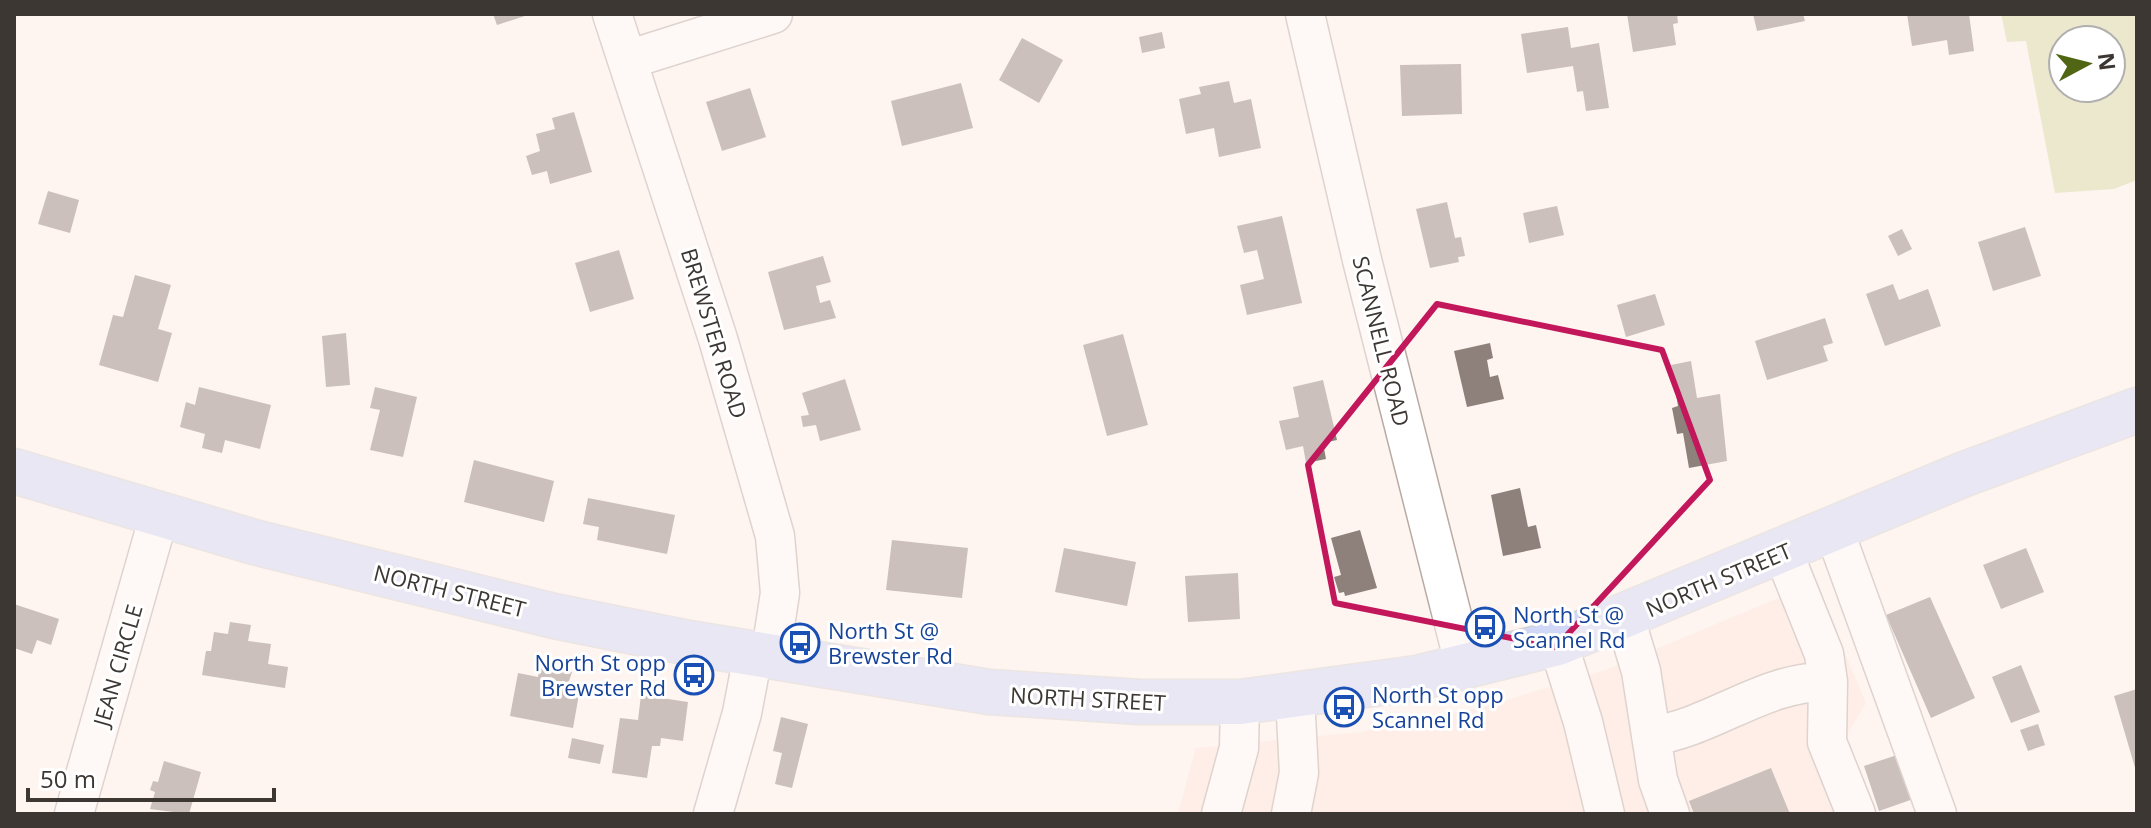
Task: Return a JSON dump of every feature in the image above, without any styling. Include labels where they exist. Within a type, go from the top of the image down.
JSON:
[{"type":"main road","name":"NORTH STREET","points":[[14,471],[159,516],[554,616],[761,657],[939,686],[1040,697],[1240,702],[1376,685],[1465,667],[1558,643],[1625,618],[1962,475],[2137,410]]},
{"type":"street","name":"BREWSTER ROAD","points":[[612,14],[729,376],[775,536],[780,593],[713,814]]},
{"type":"street","points":[[627,60],[773,14]]},
{"type":"street","name":"SCANNELL ROAD","points":[[1305,14],[1355,234],[1465,667]]},
{"type":"street","name":"JEAN CIRCLE","points":[[74,814],[159,516]]},
{"type":"street","points":[[1834,530],[1937,814]]},
{"type":"street","points":[[1783,552],[1824,654],[1828,682],[1827,742],[1856,814]]},
{"type":"street","points":[[1625,618],[1641,671],[1658,780],[1670,814]]},
{"type":"street","points":[[1558,643],[1583,722],[1605,814]]},
{"type":"street","points":[[1651,736],[1675,732],[1794,686],[1828,682]]},
{"type":"street","points":[[1291,814],[1299,773],[1295,697]]},
{"type":"street","points":[[1221,814],[1239,748],[1240,702]]},
{"type":"highlighted area","points":[[1437,304],[1662,350],[1710,480],[1556,647],[1335,603],[1308,465]]},
{"type":"shaded area","points":[[1815,583],[1866,703],[1842,743],[1873,814],[1178,814],[1196,748],[1361,732],[1484,707],[1606,670]]},
{"type":"green space","points":[[2001,14],[2137,14],[2137,180],[2114,189],[2055,193],[2026,41],[2007,42]]},
{"type":"building","points":[[493,14],[528,14],[528,15],[497,25]]},
{"type":"building","points":[[1627,14],[1677,14],[1678,23],[1673,24],[1676,45],[1633,52]]},
{"type":"building","points":[[1753,14],[1803,14],[1805,21],[1757,31]]},
{"type":"building","points":[[1907,14],[1969,14],[1974,51],[1949,55],[1947,40],[1912,46]]},
{"type":"building","points":[[1568,27],[1571,48],[1599,43],[1609,108],[1586,111],[1583,91],[1577,92],[1573,66],[1527,73],[1521,34]]},
{"type":"building","points":[[1162,32],[1165,48],[1142,53],[1139,37]]},
{"type":"building","points":[[1022,38],[1063,60],[1039,103],[999,80]]},
{"type":"building","points":[[1461,64],[1462,114],[1402,116],[1400,65]]},
{"type":"building","points":[[1229,81],[1234,103],[1251,99],[1261,148],[1219,157],[1214,128],[1186,134],[1179,99],[1201,94],[1199,87]]},
{"type":"building","points":[[961,83],[973,128],[902,146],[891,101]]},
{"type":"building","points":[[750,88],[766,137],[722,151],[706,102]]},
{"type":"building","points":[[574,112],[592,172],[550,184],[547,171],[532,175],[526,156],[540,151],[536,134],[555,129],[552,118]]},
{"type":"building","points":[[48,191],[79,200],[70,233],[38,224]]},
{"type":"building","points":[[1447,202],[1455,238],[1461,237],[1465,256],[1458,257],[1459,262],[1430,268],[1416,209]]},
{"type":"building","points":[[1557,206],[1564,235],[1529,243],[1523,213]]},
{"type":"building","points":[[1282,216],[1302,303],[1247,315],[1240,285],[1264,279],[1257,250],[1244,253],[1237,226]]},
{"type":"building","points":[[2025,227],[2041,276],[1993,291],[1978,242]]},
{"type":"building","points":[[1902,229],[1912,249],[1898,256],[1888,236]]},
{"type":"building","points":[[619,250],[634,299],[590,312],[575,263]]},
{"type":"building","points":[[823,256],[831,282],[816,286],[820,303],[830,300],[836,318],[784,330],[768,272]]},
{"type":"building","points":[[135,275],[171,285],[158,329],[172,333],[158,382],[99,365],[113,315],[123,317]]},
{"type":"building","points":[[1893,284],[1899,300],[1928,289],[1941,326],[1885,346],[1866,294]]},
{"type":"building","points":[[1655,294],[1665,325],[1626,337],[1617,305]]},
{"type":"building","points":[[1825,318],[1833,343],[1823,346],[1828,361],[1767,380],[1755,341]]},
{"type":"building","points":[[346,333],[350,385],[326,387],[322,336]]},
{"type":"building","points":[[1123,334],[1148,425],[1107,436],[1083,345]]},
{"type":"building","points":[[1490,343],[1493,358],[1487,360],[1490,377],[1498,375],[1504,399],[1467,407],[1454,351]]},
{"type":"building","points":[[1691,361],[1697,398],[1720,394],[1727,461],[1689,468],[1683,433],[1677,434],[1672,408],[1678,406],[1671,365]]},
{"type":"building","points":[[845,379],[861,430],[820,441],[816,425],[803,427],[801,416],[809,415],[802,393]]},
{"type":"building","points":[[1323,380],[1337,440],[1323,443],[1326,459],[1306,463],[1303,446],[1286,450],[1279,421],[1299,417],[1293,387]]},
{"type":"building","points":[[199,387],[271,405],[260,449],[225,440],[222,453],[202,448],[205,434],[180,427],[186,402],[195,405]]},
{"type":"building","points":[[375,387],[417,397],[403,457],[370,450],[380,410],[370,408]]},
{"type":"building","points":[[474,460],[554,481],[544,522],[464,502]]},
{"type":"building","points":[[1520,488],[1528,527],[1536,525],[1541,548],[1503,556],[1491,495]]},
{"type":"building","points":[[588,498],[675,515],[667,554],[597,540],[599,527],[583,524]]},
{"type":"building","points":[[1360,530],[1377,588],[1345,596],[1344,592],[1339,593],[1334,577],[1341,575],[1331,538]]},
{"type":"building","points":[[892,540],[968,548],[962,598],[886,590]]},
{"type":"building","points":[[1064,548],[1136,562],[1127,606],[1055,592]]},
{"type":"building","points":[[2026,548],[2044,592],[2001,609],[1983,565]]},
{"type":"building","points":[[1238,573],[1240,619],[1188,622],[1185,576]]},
{"type":"building","points":[[1930,597],[1975,698],[1931,718],[1886,615]]},
{"type":"building","points":[[14,604],[59,619],[51,645],[37,640],[32,654],[14,648]]},
{"type":"building","points":[[230,622],[251,625],[248,641],[271,644],[268,664],[288,667],[285,688],[202,675],[206,651],[211,651],[214,632],[228,634]]},
{"type":"building","points":[[2021,665],[2040,712],[2011,723],[1992,677]]},
{"type":"building","points":[[540,666],[572,672],[569,681],[581,683],[573,728],[510,716],[518,673],[538,677]]},
{"type":"building","points":[[2137,689],[2137,771],[2136,771],[2114,696]]},
{"type":"building","points":[[641,695],[688,702],[683,741],[661,738],[660,746],[652,746],[647,778],[612,773],[620,718],[638,720]]},
{"type":"building","points":[[781,717],[808,724],[792,788],[775,784],[782,753],[773,751]]},
{"type":"building","points":[[2038,724],[2045,745],[2028,751],[2020,730]]},
{"type":"building","points":[[572,738],[604,745],[600,764],[568,758]]},
{"type":"building","points":[[1903,753],[1919,797],[1879,811],[1864,766]]},
{"type":"building","points":[[164,761],[201,772],[189,814],[150,809],[155,792],[150,790],[153,781],[158,782]]},
{"type":"building","points":[[1771,768],[1790,814],[1694,814],[1689,801]]},
{"type":"place","name":"North St @ Scannel Rd","points":[[1485,627]]},
{"type":"place","name":"North St @ Brewster Rd","points":[[800,643]]},
{"type":"place","name":"North St opp Brewster Rd","points":[[694,675]]},
{"type":"place","name":"North St opp Scannel Rd","points":[[1344,707]]}]
